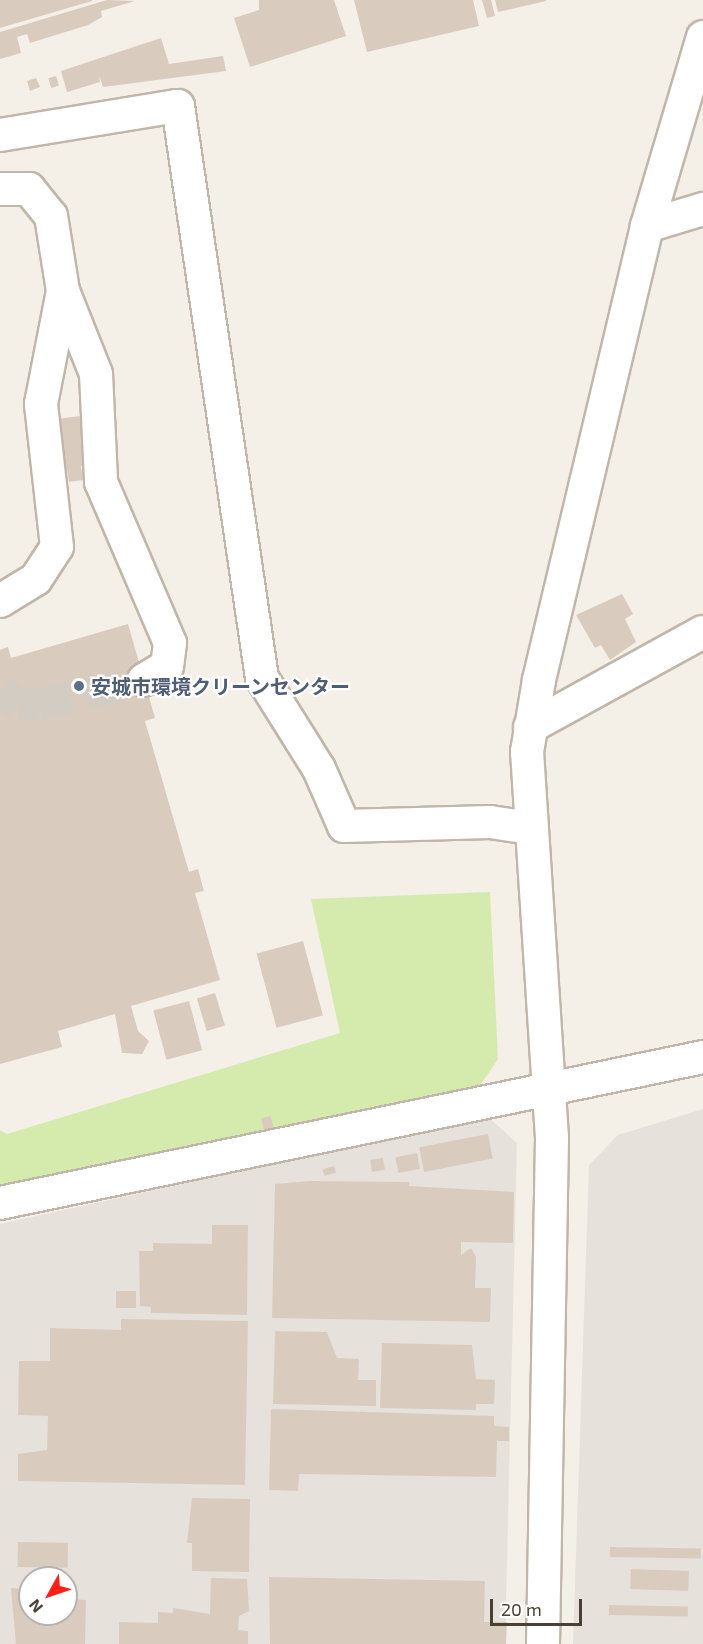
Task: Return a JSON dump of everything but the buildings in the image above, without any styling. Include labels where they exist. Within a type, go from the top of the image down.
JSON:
[{"type":"street","points":[[543,1644],[551,1091],[530,828],[530,727],[646,226],[703,37]]},
{"type":"street","points":[[0,135],[178,106],[262,678],[320,770],[344,826],[490,822],[530,828]]},
{"type":"street","points":[[0,189],[29,189],[42,201],[58,242],[63,291],[96,374],[101,482],[170,643],[167,666],[144,680]]},
{"type":"street","points":[[646,226],[703,209]]},
{"type":"street","points":[[0,601],[36,579],[57,547],[41,404],[63,291]]},
{"type":"street","points":[[530,727],[703,632]]},
{"type":"street","points":[[0,1203],[551,1091],[703,1057]]},
{"type":"shaded area","points":[[703,1109],[703,1644],[573,1644],[589,1165],[618,1135]]},
{"type":"shaded area","points":[[488,1117],[517,1143],[505,1644],[0,1644],[0,1224]]},
{"type":"green space","points":[[490,892],[498,1059],[479,1087],[0,1186],[0,1130],[7,1134],[340,1033],[311,899]]},
{"type":"tunnel","points":[[0,691],[18,705],[39,705],[144,680]]},
{"type":"place","name":"安城市環境クリーンセンター","points":[[79,686]]}]
